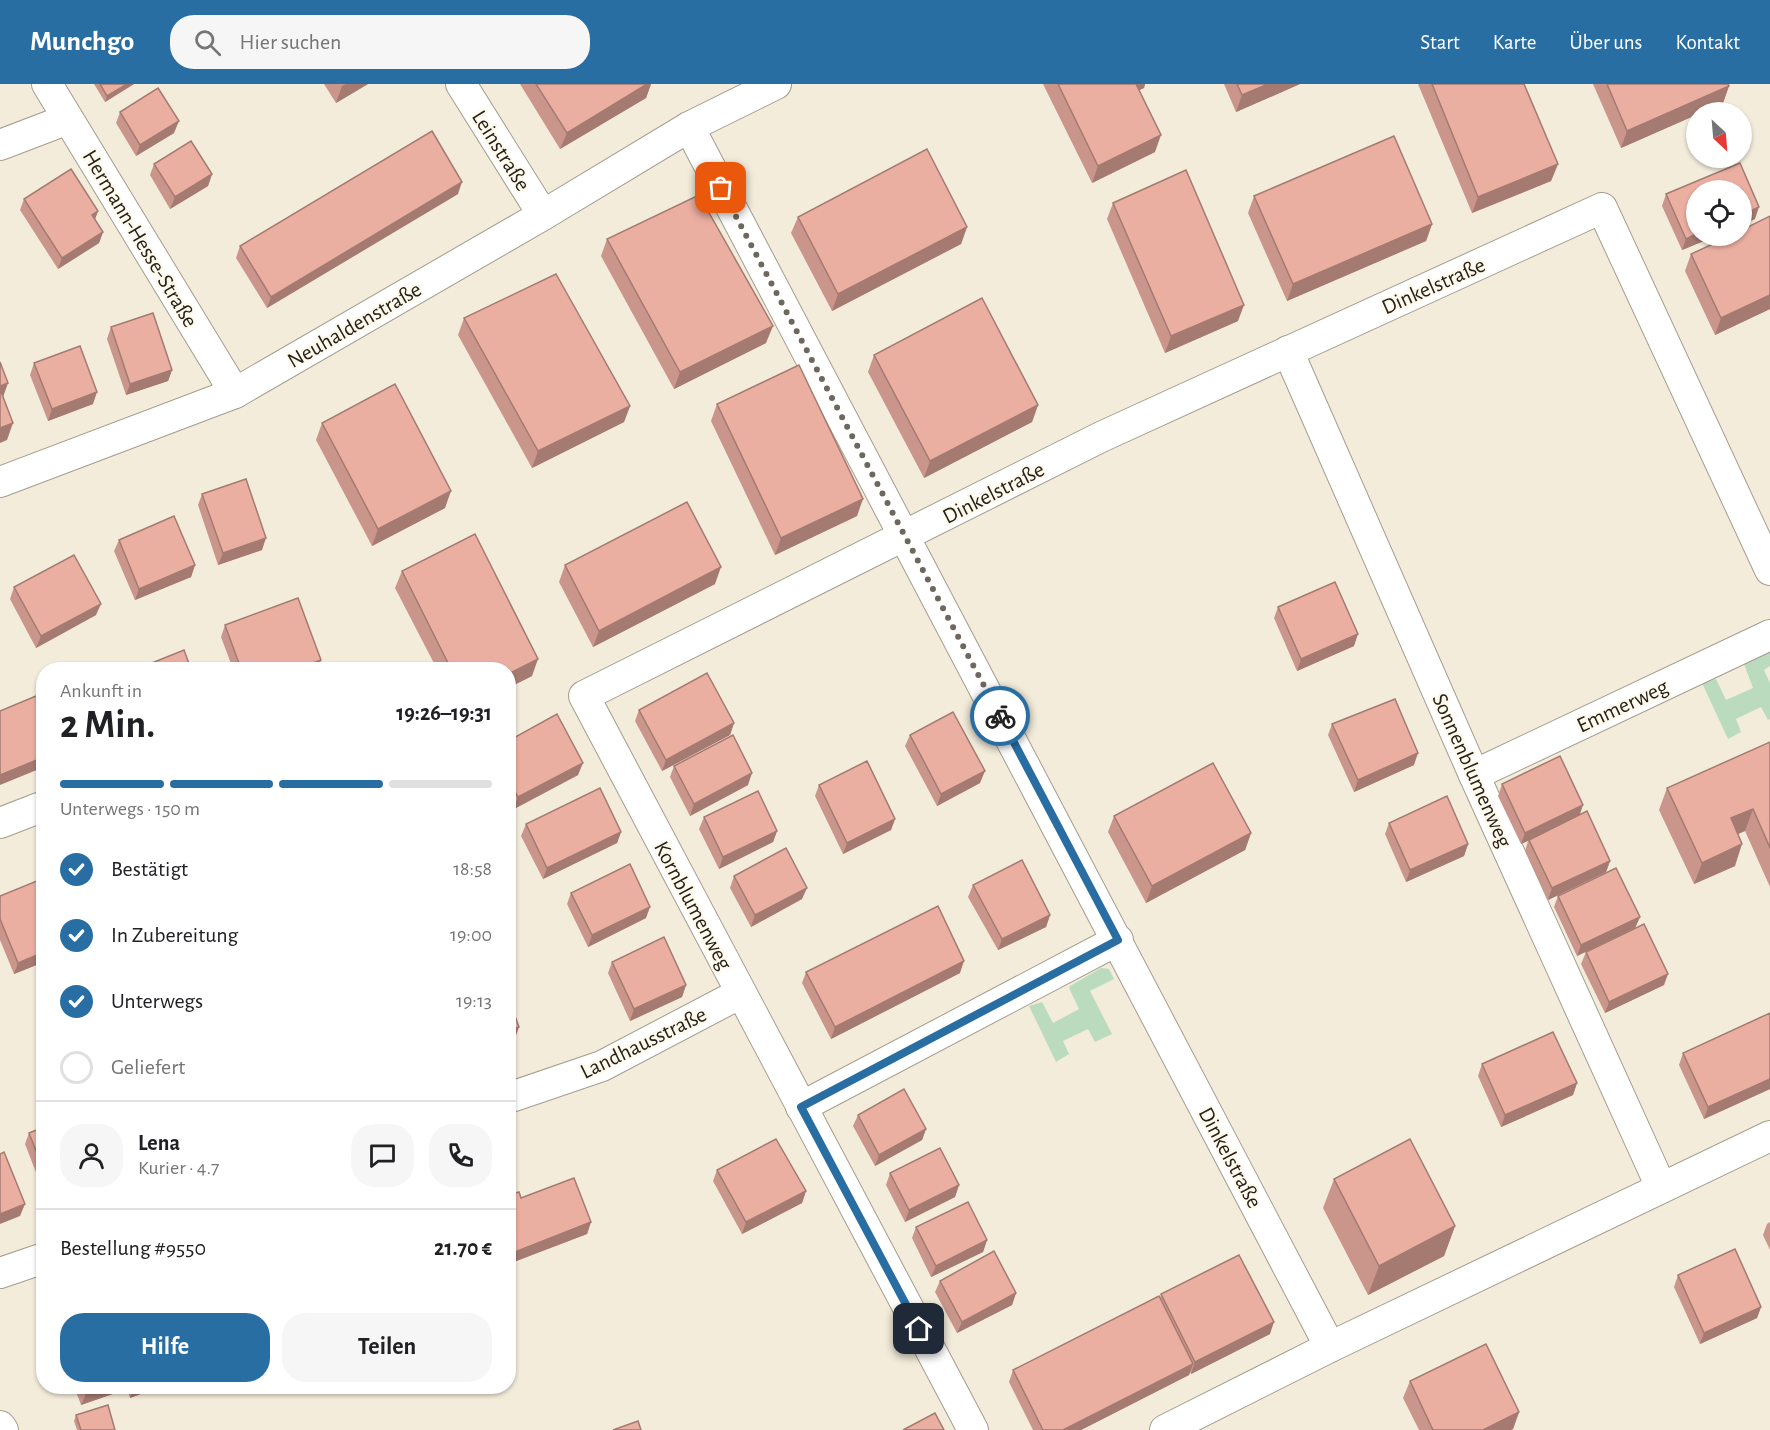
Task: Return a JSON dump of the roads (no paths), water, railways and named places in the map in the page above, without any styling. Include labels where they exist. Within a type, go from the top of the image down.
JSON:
[{"type":"street","name":"Hermann-Hesse-Straße","points":[[47,84],[235,393]]},
{"type":"street","name":"Leinstraße","points":[[461,84],[543,215]]},
{"type":"street","name":"Neuhaldenstraße","points":[[0,482],[235,393],[543,215],[689,127],[776,84]]},
{"type":"street","points":[[0,145],[68,119]]},
{"type":"street","name":"Dinkelstraße","points":[[689,127],[1330,1347]]},
{"type":"street","name":"Dinkelstraße","points":[[905,536],[1101,437],[1602,208],[1770,570]]},
{"type":"street","name":"Sonnenblumenweg","points":[[1288,351],[1474,775],[1661,1187]]},
{"type":"street","name":"Kornblumenweg","points":[[905,536],[584,696],[973,1430]]},
{"type":"street","name":"Emmerweg","points":[[1474,775],[1770,635]]},
{"type":"street","points":[[0,823],[36,809]]},
{"type":"street","points":[[801,1107],[1118,940]]},
{"type":"street","name":"Landhausstraße","points":[[516,1095],[602,1066],[741,993]]},
{"type":"street","points":[[1165,1430],[1330,1347],[1770,1136]]},
{"type":"street","points":[[0,1273],[36,1261]]},
{"type":"street","points":[[0,1426],[3,1430]]}]
